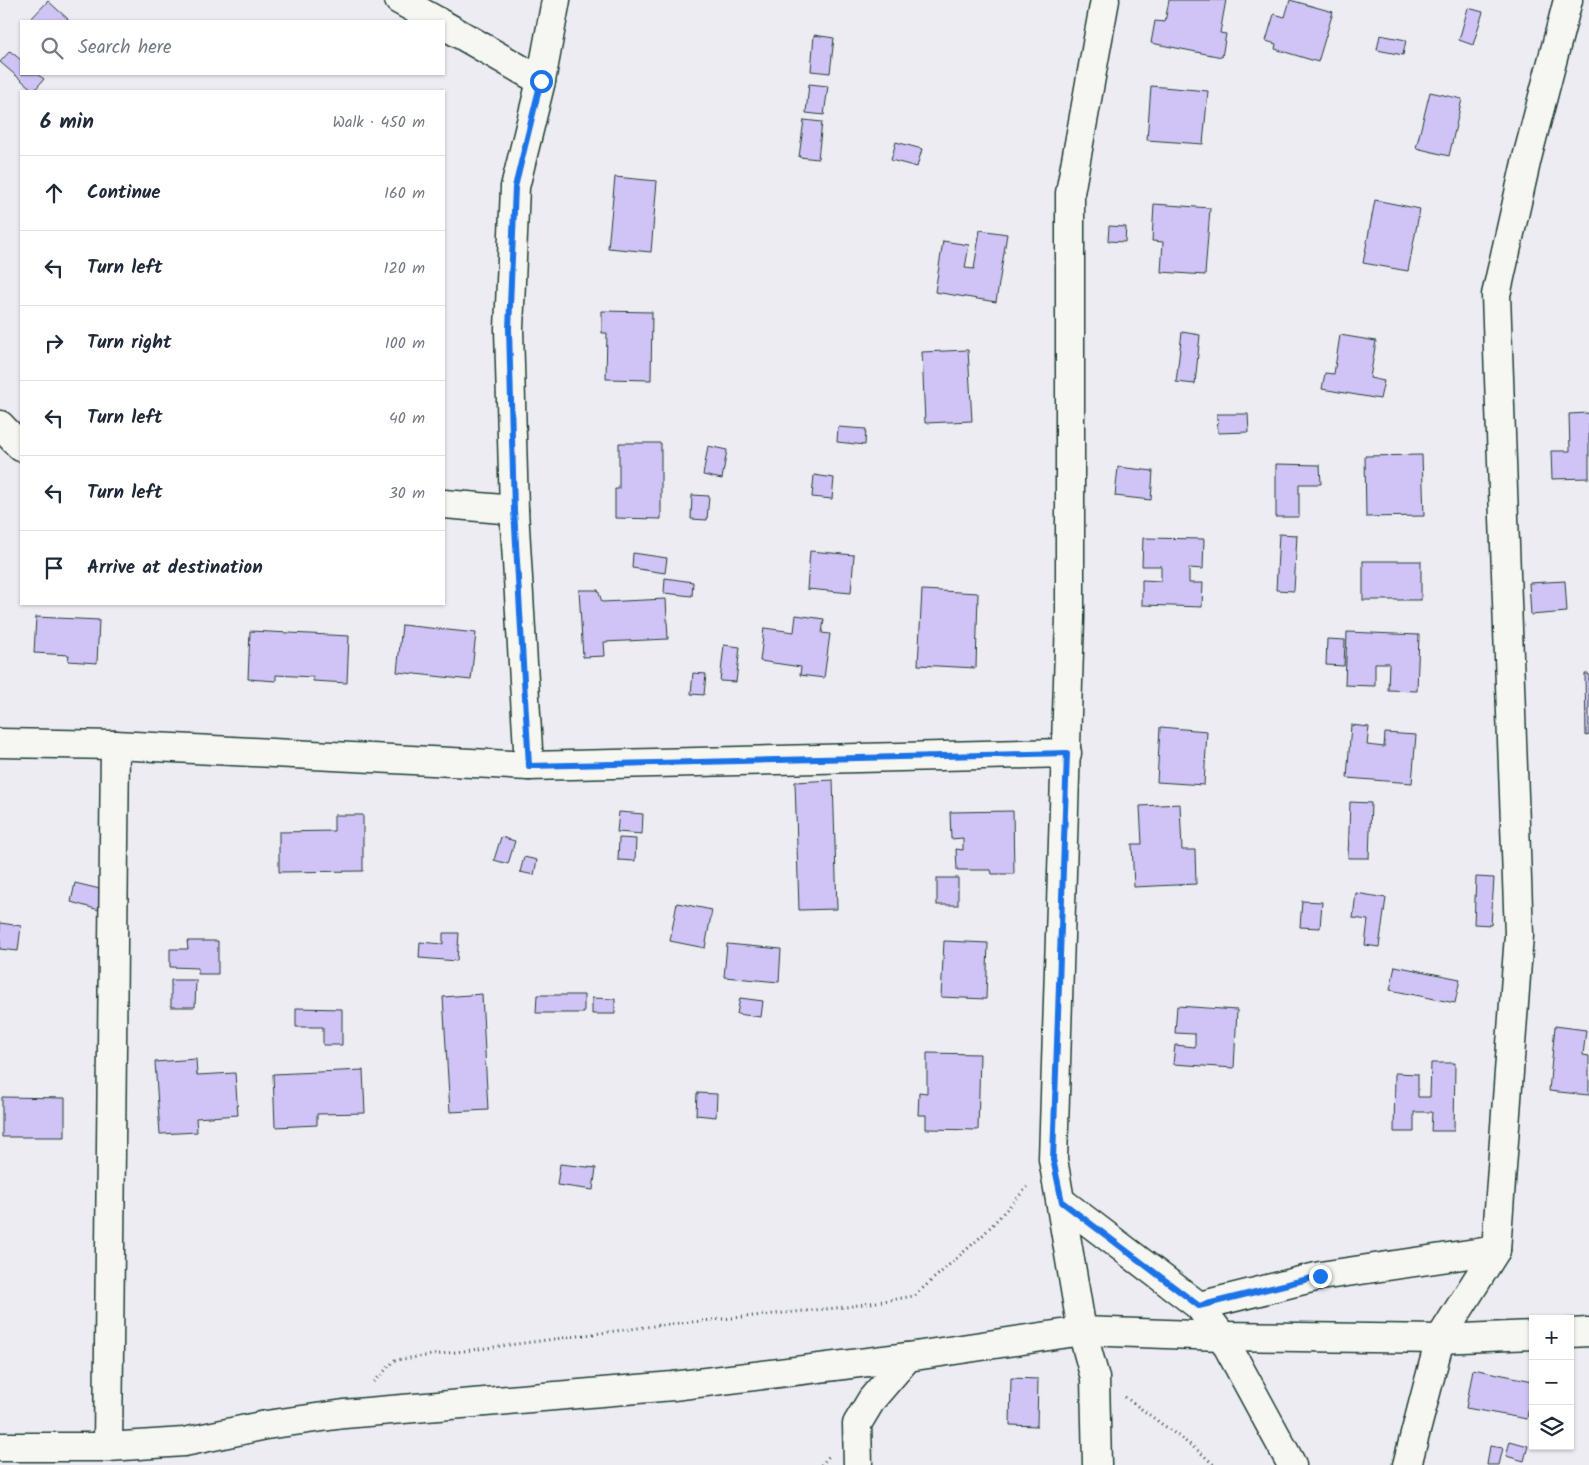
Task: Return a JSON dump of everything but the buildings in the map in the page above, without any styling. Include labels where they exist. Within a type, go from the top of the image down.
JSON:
[{"type":"street","points":[[399,0],[435,20]]},
{"type":"street","points":[[529,766],[514,510],[509,329],[515,187],[541,81],[556,0]]},
{"type":"street","points":[[1097,1465],[1095,1378],[1082,1331],[1062,1202],[1053,1159],[1070,618],[1070,193],[1105,0]]},
{"type":"street","points":[[1407,1465],[1440,1339],[1496,1250],[1519,934],[1496,295],[1527,158],[1568,0]]},
{"type":"street","points":[[445,26],[541,81]]},
{"type":"street","points":[[0,425],[20,446]]},
{"type":"street","points":[[445,504],[514,510]]},
{"type":"street","points":[[0,743],[115,746],[529,766],[1067,753]]},
{"type":"street","points":[[108,1447],[115,746]]},
{"type":"street","points":[[1062,1202],[1199,1306],[1222,1336],[1292,1465]]},
{"type":"street","points":[[1199,1306],[1320,1276],[1496,1250]]},
{"type":"street","points":[[0,1447],[108,1447],[184,1442],[266,1425],[344,1414],[673,1386],[908,1357],[1082,1331],[1222,1336],[1440,1339],[1529,1335]]},
{"type":"street","points":[[1574,1333],[1589,1332]]},
{"type":"street","points":[[858,1465],[858,1424],[872,1399],[908,1357]]},
{"type":"path","points":[[344,1414],[395,1360],[660,1325],[846,1307],[914,1296],[984,1234],[1053,1159]]},
{"type":"path","points":[[1095,1378],[1123,1395],[1200,1452],[1214,1465]]},
{"type":"route","points":[[541,81],[515,187],[509,329],[514,510],[529,766],[1067,753],[1053,1159],[1062,1202],[1199,1306],[1320,1276]]}]
